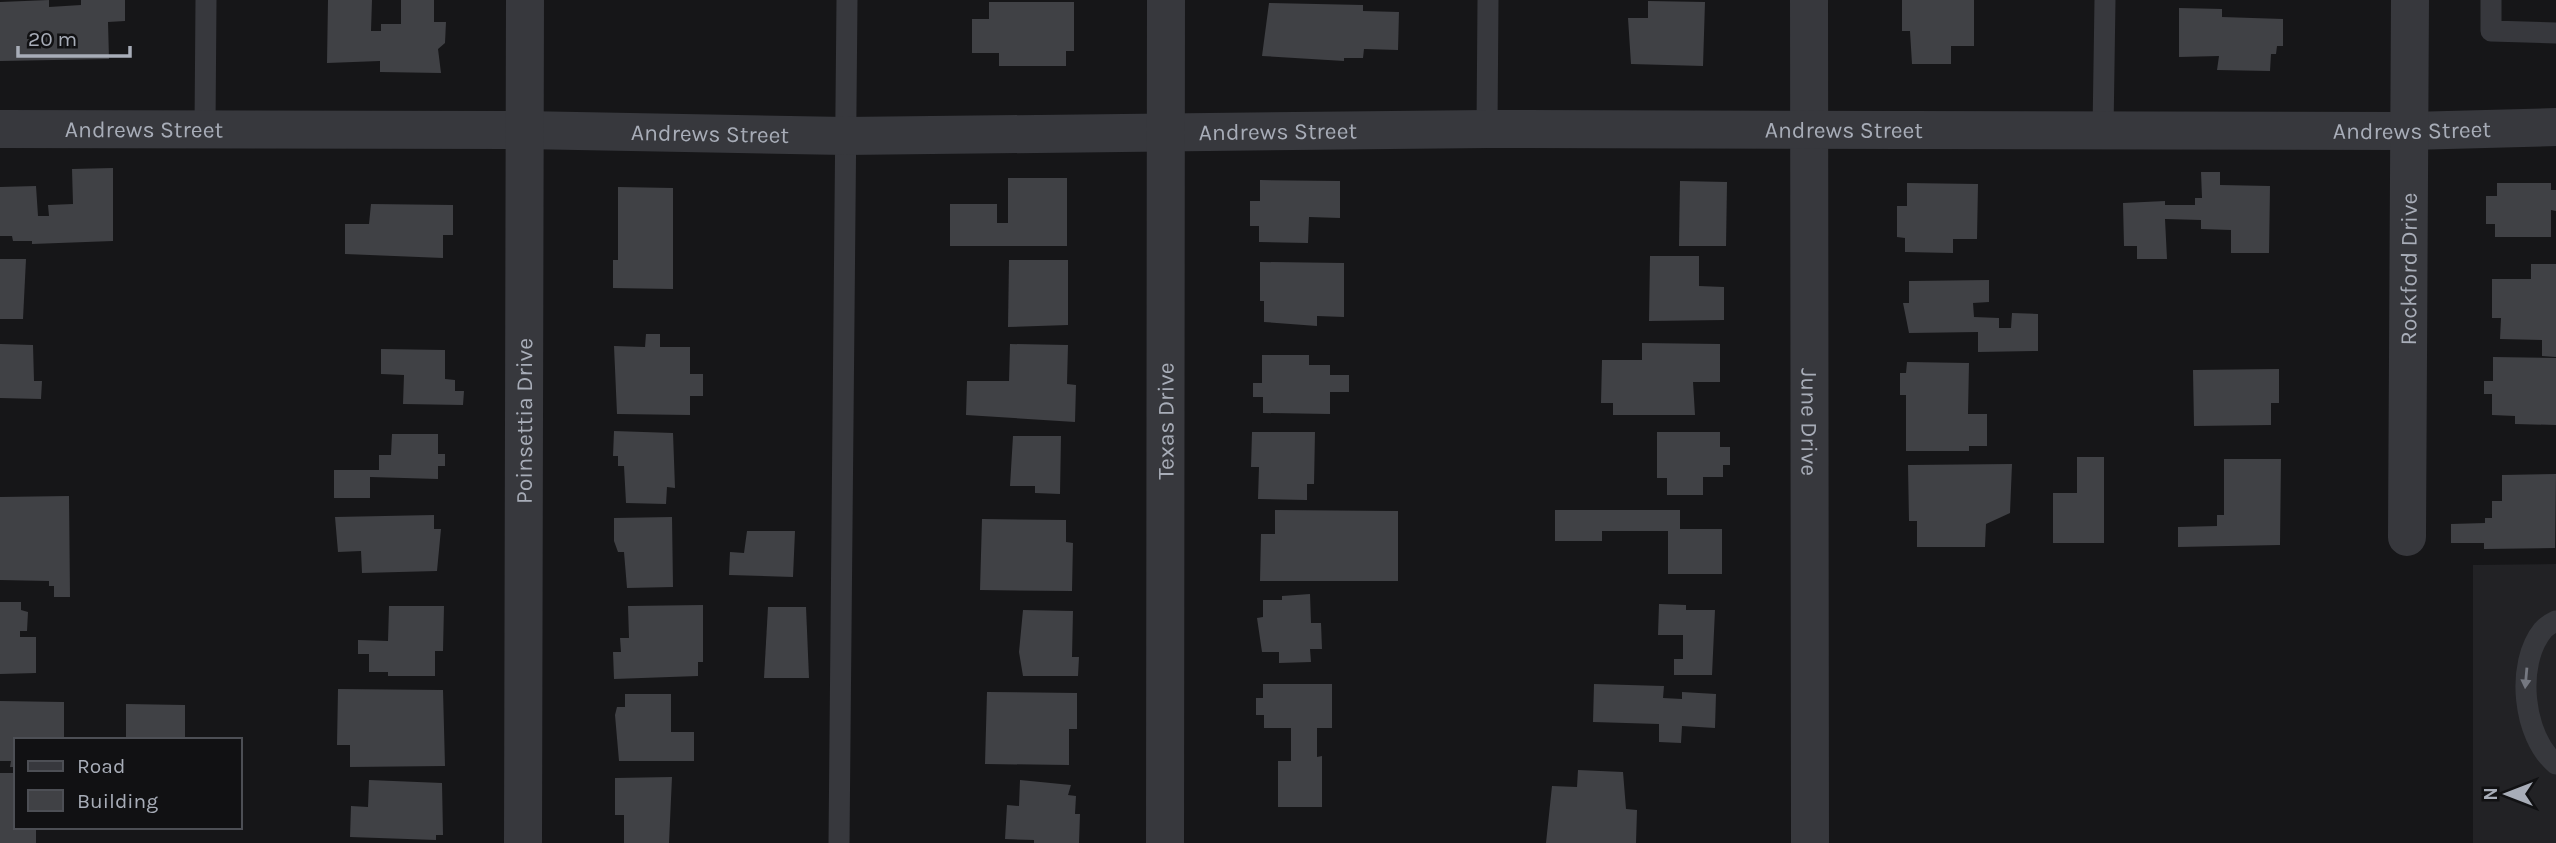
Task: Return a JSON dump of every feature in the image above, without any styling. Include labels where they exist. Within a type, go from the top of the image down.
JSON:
[{"type":"street","name":"Poinsettia Drive","points":[[523,843],[525,0]]},
{"type":"street","name":"Texas Drive","points":[[1165,843],[1166,0]]},
{"type":"street","name":"June Drive","points":[[1809,0],[1810,843]]},
{"type":"street","name":"Rockford Drive","points":[[2407,537],[2410,0]]},
{"type":"street","name":"Andrews Street","points":[[0,129],[524,130],[845,136],[1165,131],[2410,131],[2556,127]]},
{"type":"lane","points":[[205,128],[206,0]]},
{"type":"lane","points":[[839,843],[847,0]]},
{"type":"lane","points":[[1487,130],[1488,0]]},
{"type":"lane","points":[[2103,131],[2105,0]]},
{"type":"lane","points":[[2491,0],[2491,31],[2556,33]]},
{"type":"lane","points":[[2556,621],[2543,629],[2528,659],[2525,687],[2536,739],[2556,764]]},
{"type":"shaded area","points":[[2556,564],[2556,843],[2473,843],[2473,565]]},
{"type":"building","points":[[49,0],[49,7],[81,5],[81,0],[125,0],[125,21],[108,22],[109,59],[0,61],[0,2]]},
{"type":"building","points":[[328,0],[372,0],[371,31],[381,31],[381,24],[401,24],[401,0],[434,0],[434,22],[446,22],[445,43],[438,49],[441,73],[380,72],[380,61],[327,63]]},
{"type":"building","points":[[1902,0],[1974,0],[1974,46],[1951,46],[1951,64],[1912,64],[1910,31],[1902,31]]},
{"type":"building","points":[[1648,1],[1705,2],[1703,66],[1631,64],[1628,18],[1648,18]]},
{"type":"building","points":[[989,2],[1074,2],[1074,51],[1066,51],[1066,66],[999,66],[999,53],[972,53],[972,19],[989,19]]},
{"type":"building","points":[[1269,3],[1363,5],[1363,11],[1399,12],[1398,50],[1364,49],[1363,58],[1344,58],[1344,61],[1262,56]]},
{"type":"building","points":[[2179,8],[2222,9],[2222,17],[2283,19],[2283,46],[2277,46],[2276,54],[2271,54],[2270,71],[2217,70],[2219,56],[2179,57]]},
{"type":"building","points":[[113,168],[113,241],[32,244],[32,241],[13,241],[12,236],[0,236],[0,187],[36,186],[38,216],[49,216],[48,205],[73,204],[72,169]]},
{"type":"building","points":[[2201,172],[2220,172],[2220,185],[2270,186],[2269,253],[2231,253],[2231,230],[2201,229],[2201,220],[2165,219],[2167,259],[2137,259],[2137,246],[2124,246],[2123,203],[2165,201],[2165,205],[2195,205],[2195,198],[2202,198]]},
{"type":"building","points":[[1008,178],[1067,178],[1067,246],[950,246],[950,204],[997,204],[997,223],[1008,223]]},
{"type":"building","points":[[1260,180],[1340,181],[1340,218],[1309,217],[1308,243],[1259,242],[1259,226],[1250,226],[1250,201],[1260,201]]},
{"type":"building","points":[[1680,181],[1727,182],[1726,246],[1679,246]]},
{"type":"building","points":[[1907,183],[1978,184],[1977,239],[1953,239],[1953,253],[1905,252],[1905,238],[1897,237],[1897,206],[1907,206]]},
{"type":"building","points":[[2497,183],[2551,183],[2551,190],[2556,190],[2556,211],[2551,210],[2551,237],[2495,237],[2495,224],[2486,224],[2486,196],[2497,196]]},
{"type":"building","points":[[618,187],[673,188],[673,289],[613,288],[613,260],[618,260]]},
{"type":"building","points":[[371,204],[453,205],[453,235],[443,235],[443,258],[345,254],[345,224],[369,224]]},
{"type":"building","points":[[1650,256],[1699,256],[1699,286],[1724,287],[1724,320],[1649,321]]},
{"type":"building","points":[[0,259],[26,259],[23,319],[0,319]]},
{"type":"building","points":[[1009,260],[1068,260],[1068,325],[1008,327]]},
{"type":"building","points":[[1260,262],[1344,263],[1344,317],[1317,316],[1317,326],[1264,322],[1264,301],[1260,301]]},
{"type":"building","points":[[2531,264],[2556,264],[2556,357],[2542,356],[2542,340],[2500,339],[2501,318],[2492,318],[2492,279],[2531,279]]},
{"type":"building","points":[[1989,280],[1989,302],[1973,303],[1974,317],[1999,318],[1999,328],[2011,328],[2012,313],[2038,314],[2038,351],[1978,352],[1978,332],[1909,333],[1903,303],[1909,303],[1909,281]]},
{"type":"building","points":[[646,334],[660,334],[660,347],[690,347],[690,374],[703,374],[703,396],[690,396],[690,415],[617,414],[614,346],[645,347]]},
{"type":"building","points":[[1642,343],[1720,344],[1720,382],[1693,382],[1695,415],[1613,415],[1613,403],[1601,403],[1602,360],[1642,360]]},
{"type":"building","points":[[0,344],[33,345],[34,381],[42,381],[41,399],[0,398]]},
{"type":"building","points":[[1010,344],[1068,345],[1067,384],[1076,385],[1075,422],[966,415],[967,381],[1009,381]]},
{"type":"building","points":[[381,349],[445,350],[445,379],[455,380],[455,391],[464,391],[463,405],[403,404],[404,375],[381,374]]},
{"type":"building","points":[[1262,355],[1309,355],[1309,365],[1330,365],[1330,375],[1349,375],[1349,392],[1330,392],[1330,414],[1263,413],[1263,397],[1253,397],[1253,383],[1262,383]]},
{"type":"building","points":[[2493,357],[2556,358],[2556,425],[2515,424],[2515,416],[2492,415],[2492,394],[2484,394],[2484,381],[2493,381]]},
{"type":"building","points":[[1907,362],[1969,363],[1968,414],[1987,414],[1987,446],[1969,446],[1969,451],[1906,451],[1906,395],[1900,395],[1900,373],[1906,373]]},
{"type":"building","points":[[2279,369],[2279,403],[2271,403],[2271,425],[2194,426],[2193,370]]},
{"type":"building","points":[[614,431],[673,433],[675,488],[667,487],[666,504],[626,503],[624,466],[618,466],[618,456],[613,456]]},
{"type":"building","points":[[1252,432],[1315,432],[1314,484],[1307,484],[1307,500],[1258,499],[1259,467],[1251,467]]},
{"type":"building","points":[[1657,432],[1720,432],[1720,447],[1730,447],[1730,465],[1723,465],[1723,477],[1703,477],[1703,495],[1667,495],[1667,478],[1657,478]]},
{"type":"building","points":[[392,434],[438,434],[438,454],[445,454],[445,466],[438,466],[438,479],[370,477],[370,498],[334,498],[334,470],[379,470],[379,455],[391,455]]},
{"type":"building","points":[[1013,436],[1061,436],[1060,494],[1035,493],[1035,486],[1010,486]]},
{"type":"building","points":[[2077,457],[2104,457],[2104,543],[2053,543],[2053,493],[2077,493]]},
{"type":"building","points":[[2224,459],[2281,459],[2280,545],[2178,547],[2178,527],[2217,526],[2217,515],[2224,515]]},
{"type":"building","points":[[2012,464],[2010,513],[1986,524],[1985,547],[1917,547],[1917,521],[1909,521],[1908,465]]},
{"type":"building","points":[[2556,474],[2555,548],[2484,549],[2484,543],[2451,543],[2451,524],[2485,523],[2485,518],[2492,518],[2492,501],[2502,501],[2502,475]]},
{"type":"building","points":[[69,496],[70,597],[54,597],[54,586],[49,586],[49,581],[0,580],[0,497]]},
{"type":"building","points":[[1275,510],[1398,511],[1398,581],[1260,581],[1261,534],[1275,534]]},
{"type":"building","points":[[1555,510],[1680,510],[1680,529],[1722,529],[1722,574],[1668,574],[1668,531],[1602,531],[1602,541],[1555,541]]},
{"type":"building","points":[[434,515],[434,529],[441,529],[437,571],[362,573],[361,551],[338,552],[335,517]]},
{"type":"building","points":[[672,517],[673,587],[627,588],[624,552],[618,552],[614,541],[614,518]]},
{"type":"building","points":[[982,519],[1066,520],[1066,542],[1073,543],[1072,591],[980,590]]},
{"type":"building","points":[[747,531],[795,531],[793,577],[729,575],[730,552],[744,553]]},
{"type":"building","points":[[1310,594],[1311,623],[1321,623],[1322,649],[1310,649],[1311,662],[1279,663],[1279,652],[1262,652],[1257,618],[1263,617],[1263,600],[1282,600],[1282,596]]},
{"type":"building","points":[[0,602],[21,602],[21,610],[28,612],[27,631],[20,631],[20,637],[36,637],[36,673],[0,674]]},
{"type":"building","points":[[1659,604],[1686,605],[1686,610],[1715,610],[1712,675],[1674,675],[1674,659],[1683,659],[1683,635],[1658,635]]},
{"type":"building","points":[[703,605],[703,662],[698,662],[698,676],[614,679],[613,652],[621,652],[620,638],[629,638],[628,606]]},
{"type":"building","points":[[389,606],[444,606],[443,651],[435,651],[435,676],[388,676],[388,672],[369,672],[369,654],[358,654],[358,640],[388,641]]},
{"type":"building","points":[[768,607],[806,607],[809,678],[764,678]]},
{"type":"building","points":[[1023,610],[1073,611],[1072,657],[1079,657],[1078,676],[1023,676],[1019,652]]},
{"type":"building","points":[[1263,684],[1332,684],[1332,728],[1317,728],[1317,757],[1322,756],[1322,807],[1278,807],[1278,761],[1291,761],[1291,728],[1264,728],[1264,715],[1256,715],[1256,698],[1263,698]]},
{"type":"building","points":[[1594,684],[1664,686],[1663,698],[1682,699],[1682,692],[1716,694],[1715,728],[1682,726],[1681,743],[1659,742],[1659,724],[1593,722]]},
{"type":"building","points":[[338,689],[443,690],[445,766],[350,767],[350,745],[337,745]]},
{"type":"building","points":[[987,692],[1077,693],[1077,729],[1069,729],[1069,765],[985,764]]},
{"type":"building","points":[[625,694],[671,694],[671,732],[694,732],[694,761],[619,761],[615,715],[617,707],[625,707]]},
{"type":"building","points":[[0,701],[64,702],[64,738],[14,738],[14,767],[10,767],[11,761],[0,761]]},
{"type":"building","points":[[126,704],[185,705],[185,738],[126,738]]},
{"type":"building","points":[[1578,770],[1623,772],[1626,809],[1637,810],[1636,843],[1546,843],[1552,786],[1577,787]]},
{"type":"building","points":[[0,773],[14,773],[14,829],[36,829],[36,843],[0,843]]},
{"type":"building","points":[[672,777],[669,843],[624,843],[624,815],[615,815],[615,778]]},
{"type":"building","points":[[369,780],[442,783],[443,835],[436,835],[436,840],[350,837],[351,806],[368,807]]},
{"type":"building","points":[[1020,780],[1071,785],[1068,795],[1076,796],[1075,814],[1080,814],[1079,843],[1034,843],[1034,840],[1005,839],[1007,805],[1019,806]]}]
